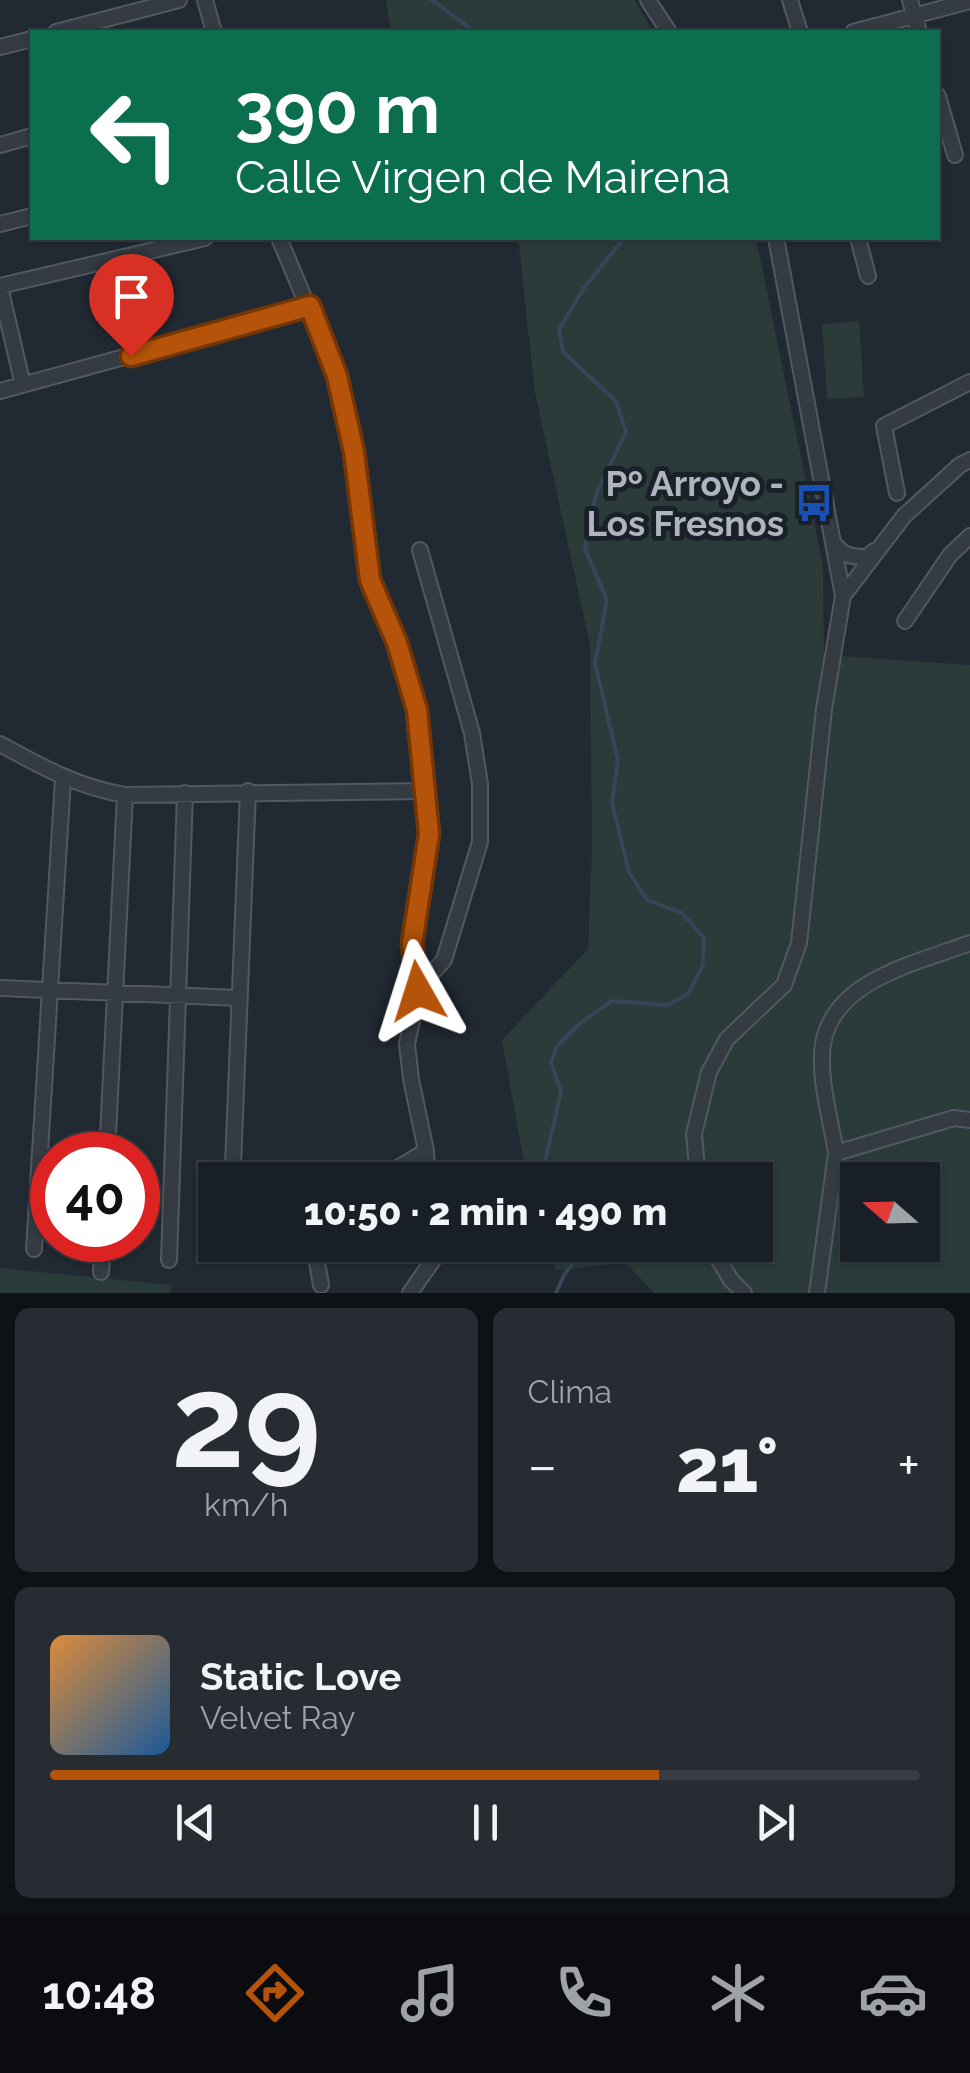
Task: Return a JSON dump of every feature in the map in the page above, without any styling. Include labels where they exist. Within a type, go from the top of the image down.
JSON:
[{"type":"street","points":[[64,30],[179,0]]},
{"type":"street","points":[[206,0],[214,30]]},
{"type":"street","points":[[648,0],[667,30]]},
{"type":"street","points":[[790,0],[799,30]]},
{"type":"street","points":[[910,0],[918,30]]},
{"type":"street","points":[[860,30],[970,1]]},
{"type":"street","points":[[0,47],[30,39]]},
{"type":"street","points":[[940,103],[954,155]]},
{"type":"street","points":[[0,145],[30,137]]},
{"type":"street","points":[[0,224],[30,216]]},
{"type":"street","points":[[24,385],[0,287],[197,240]]},
{"type":"street","points":[[280,240],[337,376],[354,452],[370,580],[397,643],[417,710],[429,834],[412,944],[416,1008],[408,1044],[427,1162]]},
{"type":"street","points":[[696,1162],[694,1134],[708,1072],[728,1040],[784,985],[799,943],[820,744],[843,596],[776,240]]},
{"type":"street","points":[[859,240],[868,276]]},
{"type":"street","points":[[0,391],[310,306]]},
{"type":"street","points":[[897,493],[884,426],[970,382]]},
{"type":"street","points":[[843,596],[904,516],[970,460]]},
{"type":"street","points":[[905,622],[950,555],[970,536]]},
{"type":"street","points":[[833,542],[840,552],[852,557],[867,556],[885,541]]},
{"type":"street","points":[[416,982],[444,960],[472,873],[481,817],[472,733],[420,550]]},
{"type":"street","points":[[0,744],[63,779],[125,795],[427,791]]},
{"type":"street","points":[[41,1132],[63,779]]},
{"type":"street","points":[[233,1162],[248,791]]},
{"type":"street","points":[[169,1260],[186,793]]},
{"type":"street","points":[[108,1132],[125,795]]},
{"type":"street","points":[[817,1293],[836,1153],[822,1047],[829,1021],[848,996],[879,978],[970,943]]},
{"type":"street","points":[[0,988],[239,998]]},
{"type":"street","points":[[836,1153],[954,1118],[970,1120]]},
{"type":"street","points":[[409,1162],[426,1152]]},
{"type":"street","points":[[101,1272],[102,1262]]},
{"type":"street","points":[[317,1262],[321,1285]]},
{"type":"street","points":[[410,1293],[432,1262]]},
{"type":"street","points":[[720,1262],[744,1293]]},
{"type":"shaded area","points":[[386,0],[635,0],[652,30],[391,30]]},
{"type":"shaded area","points":[[518,240],[756,240],[823,565],[824,655],[970,665],[970,1293],[654,1293],[626,1263],[555,1270],[552,1262],[773,1262],[773,1162],[524,1162],[502,1040],[588,949],[592,848],[590,645],[535,393]]},
{"type":"shaded area","points":[[859,321],[864,397],[827,399],[822,324]]},
{"type":"shaded area","points":[[0,1268],[172,1285],[169,1293],[0,1293]]},
{"type":"waterway","points":[[432,0],[472,30]]},
{"type":"waterway","points":[[545,1162],[561,1092],[551,1062],[557,1046],[579,1024],[612,1001],[668,1005],[688,994],[703,965],[704,938],[682,913],[647,900],[629,872],[612,803],[618,760],[595,663],[607,600],[585,549],[596,494],[626,432],[616,401],[563,352],[559,329],[584,288],[622,240]]},
{"type":"waterway","points":[[556,1293],[574,1262]]},
{"type":"place","name":"Pº Arroyo - Los Fresnos","points":[[814,503]]},
{"type":"route","points":[[131,356],[310,306],[337,376],[354,452],[370,580],[397,643],[417,710],[429,834],[412,944],[418,991]]}]
